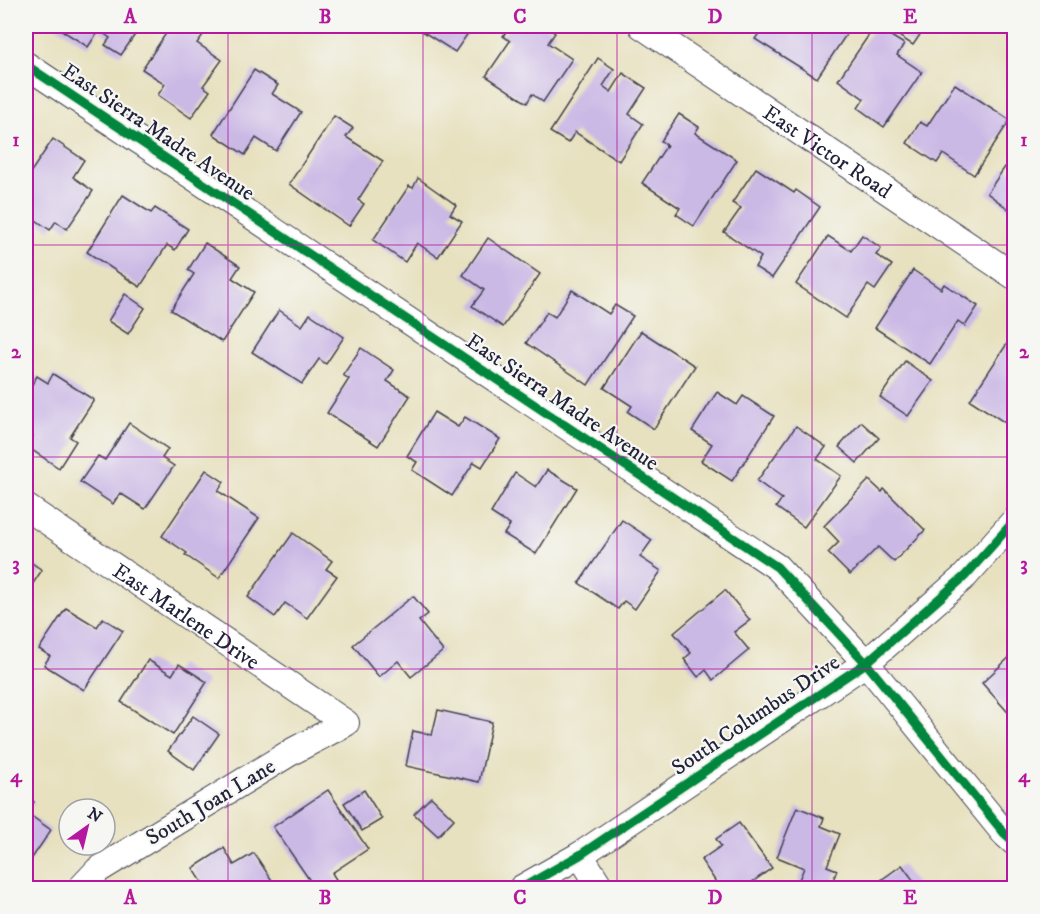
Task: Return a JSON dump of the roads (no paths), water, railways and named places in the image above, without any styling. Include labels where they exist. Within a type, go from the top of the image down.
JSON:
[{"type":"street","name":"East Victor Road","points":[[642,26],[1014,276]]},
{"type":"street","name":"East Sierra Madre Avenue","points":[[26,65],[777,567],[866,663],[1011,833]]},
{"type":"street","name":"East Marlene Drive","points":[[26,507],[346,723]]},
{"type":"street","name":"South Columbus Drive","points":[[522,888],[580,855],[866,663],[965,576],[1014,521]]},
{"type":"street","name":"South Joan Lane","points":[[81,888],[98,870],[293,751],[346,723]]},
{"type":"street","points":[[580,855],[601,888]]}]
